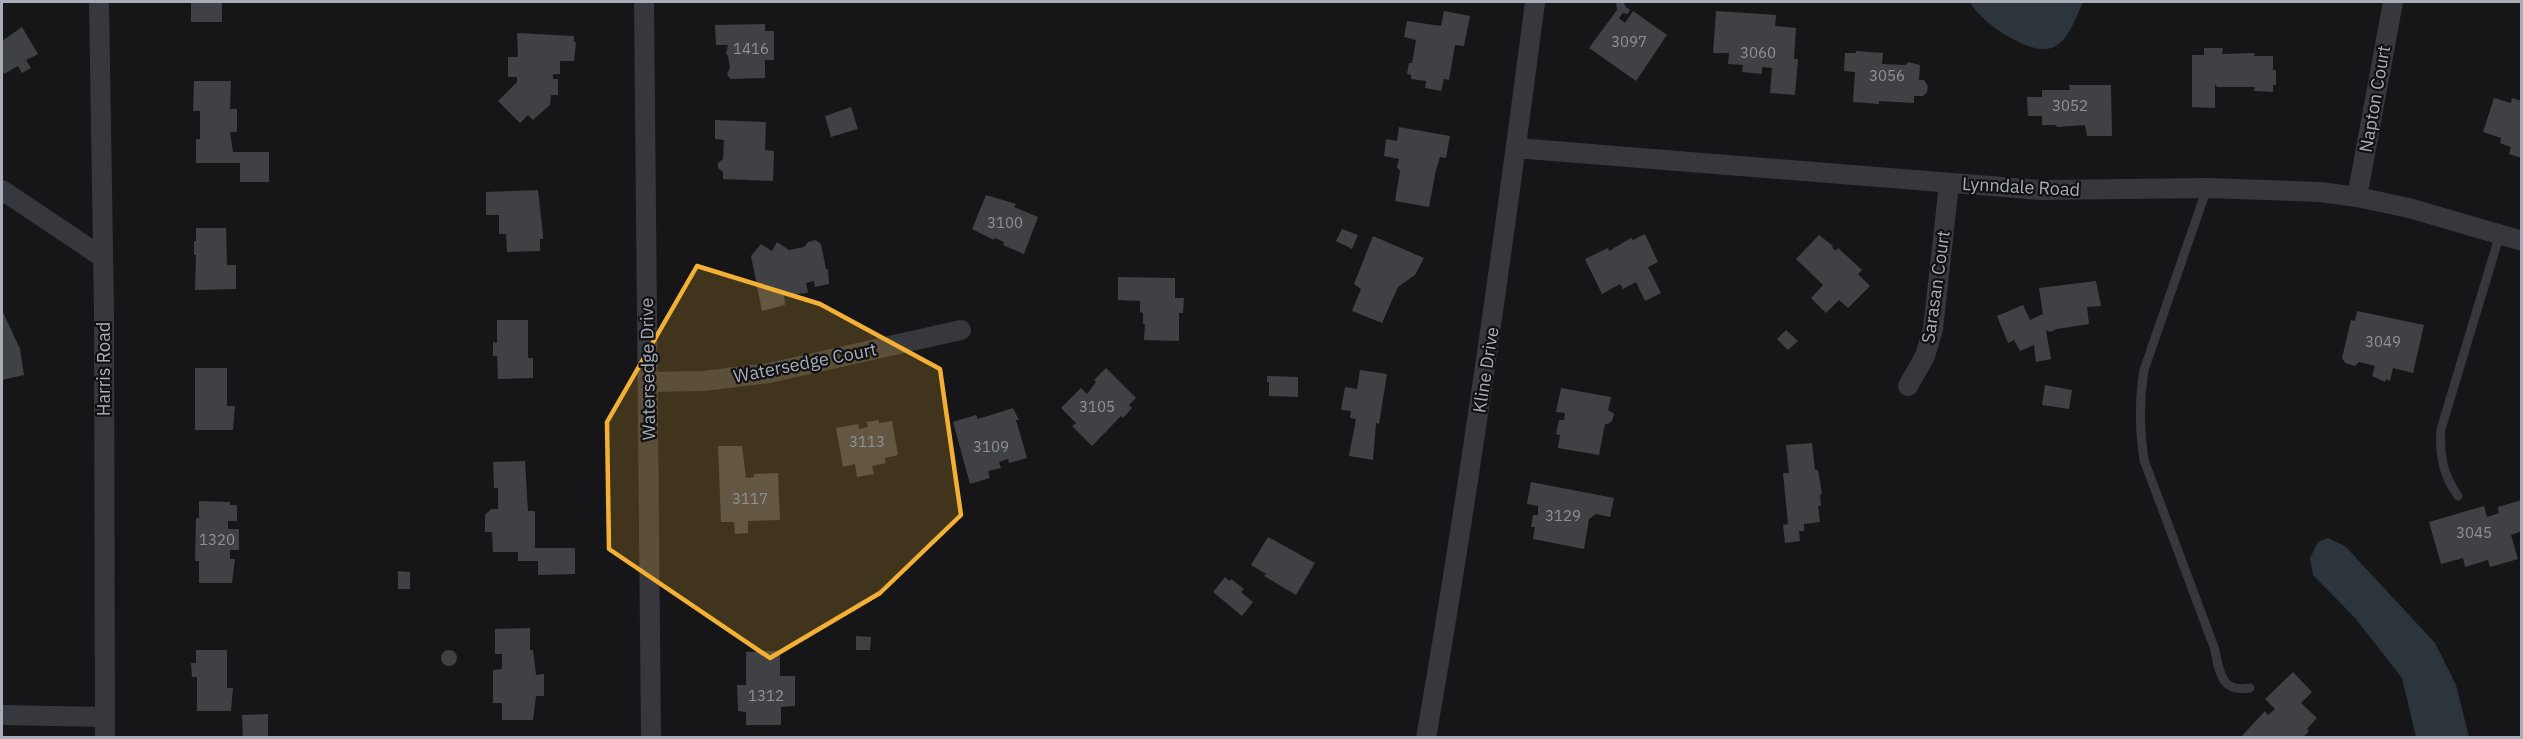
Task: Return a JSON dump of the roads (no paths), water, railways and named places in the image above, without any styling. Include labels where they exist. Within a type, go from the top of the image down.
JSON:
[{"type":"street","name":"Harris Road","points":[[99,2],[105,738]]},
{"type":"street","name":"Watersedge Drive","points":[[644,2],[651,738]]},
{"type":"street","name":"Kline Drive","points":[[1426,738],[1484,387],[1535,2]]},
{"type":"street","name":"Napton Court","points":[[2357,197],[2393,2]]},
{"type":"street","name":"Lynndale Road","points":[[1516,148],[2040,190],[2207,188],[2320,192],[2409,208],[2522,240]]},
{"type":"street","name":"Sarasan Court","points":[[1908,386],[1925,356],[1934,329],[1950,183]]},
{"type":"street","points":[[2,190],[102,257]]},
{"type":"street","name":"Watersedge Court","points":[[648,382],[703,381],[770,373],[961,330]]},
{"type":"street","points":[[2,716],[105,717]]},
{"type":"lane","points":[[2207,188],[2144,370],[2139,399],[2139,430],[2144,459],[2214,647],[2222,678],[2229,686],[2238,690],[2250,688]]},
{"type":"lane","points":[[2458,496],[2443,468],[2440,449],[2441,429],[2500,234]]}]
